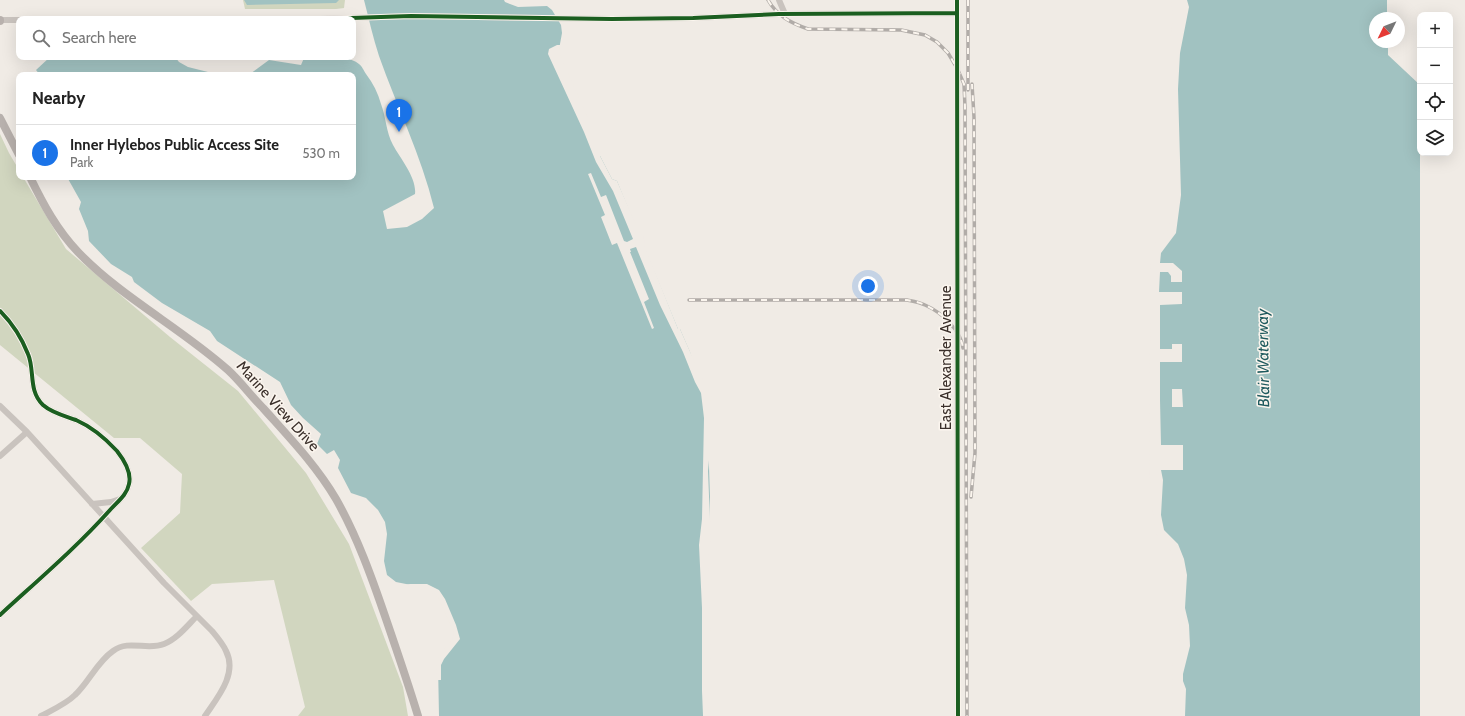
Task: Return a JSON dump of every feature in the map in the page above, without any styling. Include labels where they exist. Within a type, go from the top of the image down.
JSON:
[{"type":"main road","points":[[0,118],[16,149]]},
{"type":"main road","name":"Marine View Drive","points":[[31,180],[44,206],[77,251],[105,277],[178,330],[230,372],[279,426],[323,480],[336,500],[362,555],[380,600],[418,716]]},
{"type":"street","points":[[779,0],[784,14]]},
{"type":"street","name":"East Alexander Avenue","points":[[957,0],[958,716]]},
{"type":"street","points":[[356,18],[411,16],[693,18],[784,14],[957,13]]},
{"type":"street","points":[[0,21],[16,20]]},
{"type":"street","points":[[0,310],[16,332],[28,354],[31,363],[34,390],[43,405],[88,426],[112,446],[128,468],[130,483],[125,493],[97,525],[0,615]]},
{"type":"street","points":[[0,406],[27,432],[151,570],[212,631],[221,642],[228,655],[229,667],[226,682],[205,716]]},
{"type":"street","points":[[0,456],[27,432]]},
{"type":"street","points":[[92,504],[111,502],[121,498]]},
{"type":"street","points":[[41,716],[75,695],[102,660],[118,647],[127,645],[155,646],[164,644],[175,637],[197,616]]},
{"type":"green space","points":[[243,0],[345,0],[344,8],[336,9],[245,9]]},
{"type":"green space","points":[[0,134],[16,165],[16,180],[25,180],[66,249],[170,337],[238,391],[306,473],[349,544],[403,687],[408,716],[298,716],[305,707],[274,580],[212,584],[191,601],[141,548],[180,513],[182,474],[140,438],[114,438],[0,345]]},
{"type":"water","points":[[244,0],[339,0],[336,3],[247,5]]},
{"type":"water","points":[[364,0],[514,0],[524,4],[547,6],[552,10],[561,25],[562,33],[558,55],[598,152],[612,179],[617,181],[678,329],[680,329],[690,352],[707,406],[710,497],[709,530],[706,550],[708,716],[439,716],[438,664],[454,641],[456,632],[440,596],[431,589],[396,582],[387,575],[384,561],[387,534],[385,522],[378,510],[366,498],[351,493],[338,468],[340,460],[334,450],[327,454],[317,444],[321,434],[291,405],[280,382],[217,341],[210,331],[162,303],[134,282],[132,277],[111,264],[89,241],[88,231],[79,209],[81,202],[69,180],[356,180],[356,72],[253,72],[269,60],[301,65],[303,60],[351,60],[361,66],[375,88],[383,109],[387,130],[393,145],[411,175],[415,188],[415,194],[383,211],[387,229],[407,227],[422,219],[434,208],[429,188],[416,150],[379,56]]},
{"type":"water","name":"Blair Waterway","points":[[1173,0],[1387,0],[1387,12],[1369,12],[1369,48],[1388,48],[1388,55],[1417,82],[1417,156],[1420,156],[1420,716],[1174,716],[1182,646],[1174,551],[1157,534],[1156,243],[1169,233],[1172,224]]},
{"type":"water","points":[[47,60],[177,60],[188,67],[208,72],[38,72],[36,70]]},
{"type":"pier","points":[[504,0],[517,0],[548,5],[518,7],[505,2]]},
{"type":"pier","points":[[1171,0],[1187,0],[1189,7],[1180,53],[1178,89],[1181,195],[1176,233],[1161,253],[1160,263],[1173,263],[1182,271],[1182,282],[1171,282],[1171,276],[1168,272],[1160,272],[1159,292],[1182,292],[1182,304],[1160,305],[1160,349],[1172,349],[1172,344],[1182,344],[1182,362],[1160,362],[1161,445],[1183,445],[1183,470],[1161,470],[1163,480],[1161,515],[1164,530],[1178,544],[1184,559],[1187,575],[1185,608],[1189,625],[1190,646],[1183,674],[1183,681],[1186,689],[1185,716],[1172,716],[1173,657],[1180,645],[1179,621],[1173,603],[1172,552],[1155,533],[1149,470],[1149,350],[1151,349],[1150,260],[1156,241],[1167,231],[1170,223],[1170,42],[1173,17]]},
{"type":"pier","points":[[557,45],[561,45],[559,51],[560,55],[587,116],[601,153],[600,156],[612,179],[617,181],[641,236],[643,236],[644,244],[678,329],[680,329],[712,397],[709,406],[710,449],[708,471],[711,545],[708,551],[711,662],[708,716],[703,716],[702,691],[702,608],[699,545],[702,519],[704,418],[701,393],[660,305],[636,247],[630,249],[630,252],[649,299],[644,302],[654,328],[652,329],[617,243],[612,245],[601,217],[605,215],[588,174],[591,173],[601,197],[606,195],[624,241],[627,242],[633,239],[613,191],[596,162],[584,132],[548,54],[549,49]]},
{"type":"pier","points":[[1172,389],[1182,389],[1183,407],[1172,407]]},
{"type":"pier","points":[[427,584],[439,590],[445,599],[456,625],[460,639],[441,665],[441,680],[437,680],[436,663],[443,650],[452,640],[454,633],[438,597],[430,591],[404,585]]},
{"type":"railway","points":[[768,0],[780,15],[808,29],[901,30],[925,35],[937,42],[948,53],[964,84],[967,716]]},
{"type":"railway","points":[[968,0],[968,90]]},
{"type":"railway","points":[[971,497],[975,453],[974,117],[972,84]]},
{"type":"railway","points":[[689,300],[907,300],[925,305],[944,317],[954,328],[963,348]]},
{"type":"cycle path","points":[[957,0],[958,716]]},
{"type":"cycle path","points":[[356,18],[411,16],[612,19],[693,18],[779,14],[957,13]]},
{"type":"cycle path","points":[[0,311],[23,342],[30,360],[35,393],[38,399],[50,410],[82,423],[103,437],[122,458],[127,466],[130,480],[124,495],[84,538],[0,615]]},
{"type":"place","name":"Inner Hylebos Public Access Site","points":[[399,132]]}]
